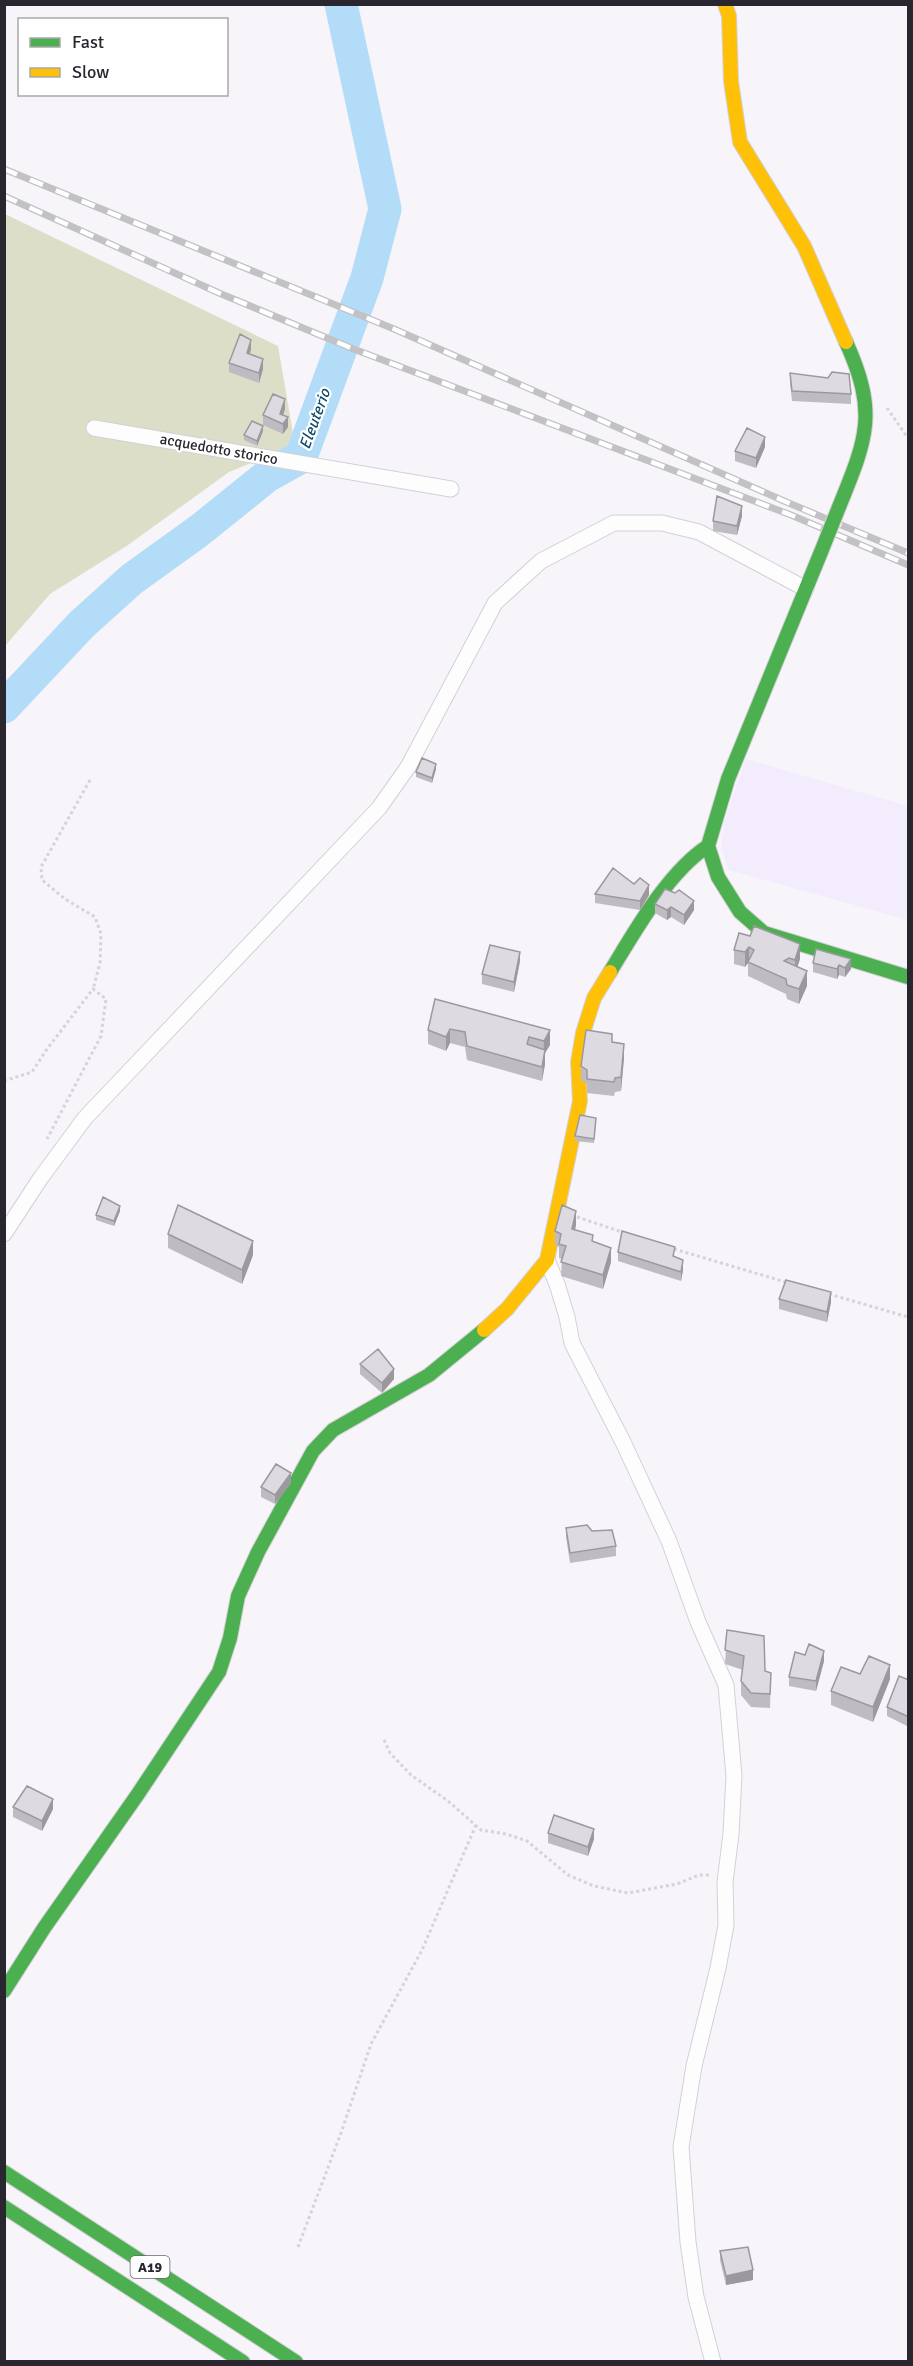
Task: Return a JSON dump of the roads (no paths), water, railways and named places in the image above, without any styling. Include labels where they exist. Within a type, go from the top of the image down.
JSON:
[{"type":"main road","points":[[725,4],[729,16],[731,81],[740,142],[804,246],[852,354],[866,399],[866,431],[860,455],[728,779],[708,846],[718,877],[740,912],[764,933],[909,977]]},
{"type":"main road","points":[[4,1991],[44,1928],[138,1794],[219,1672],[230,1638],[238,1596],[258,1552],[313,1451],[333,1430],[429,1375],[462,1349],[507,1309],[547,1260],[554,1239],[580,1101],[578,1062],[581,1042],[594,998],[645,916],[691,857],[708,846]]},
{"type":"main road","name":"A19","points":[[4,2172],[296,2361]]},
{"type":"main road","name":"A19","points":[[4,2207],[243,2361]]},
{"type":"street","name":"acquedotto storico","points":[[94,428],[451,489]]},
{"type":"street","points":[[4,1234],[40,1179],[85,1118],[379,808],[408,768],[495,603],[541,561],[614,523],[662,523],[699,532],[806,589]]},
{"type":"street","points":[[547,1260],[567,1317],[572,1343],[623,1442],[669,1541],[698,1623],[726,1685],[734,1776],[726,1876],[726,1925],[694,2066],[681,2147],[688,2242],[694,2286],[713,2361]]},
{"type":"waterway","name":"Eleuterio","points":[[4,707],[82,624],[132,579],[200,530],[267,476],[301,457],[367,278],[385,209],[341,4]]},
{"type":"railway","points":[[4,169],[394,329],[784,501],[908,553]]},
{"type":"railway","points":[[4,196],[219,293],[351,348],[791,515],[908,565]]}]
